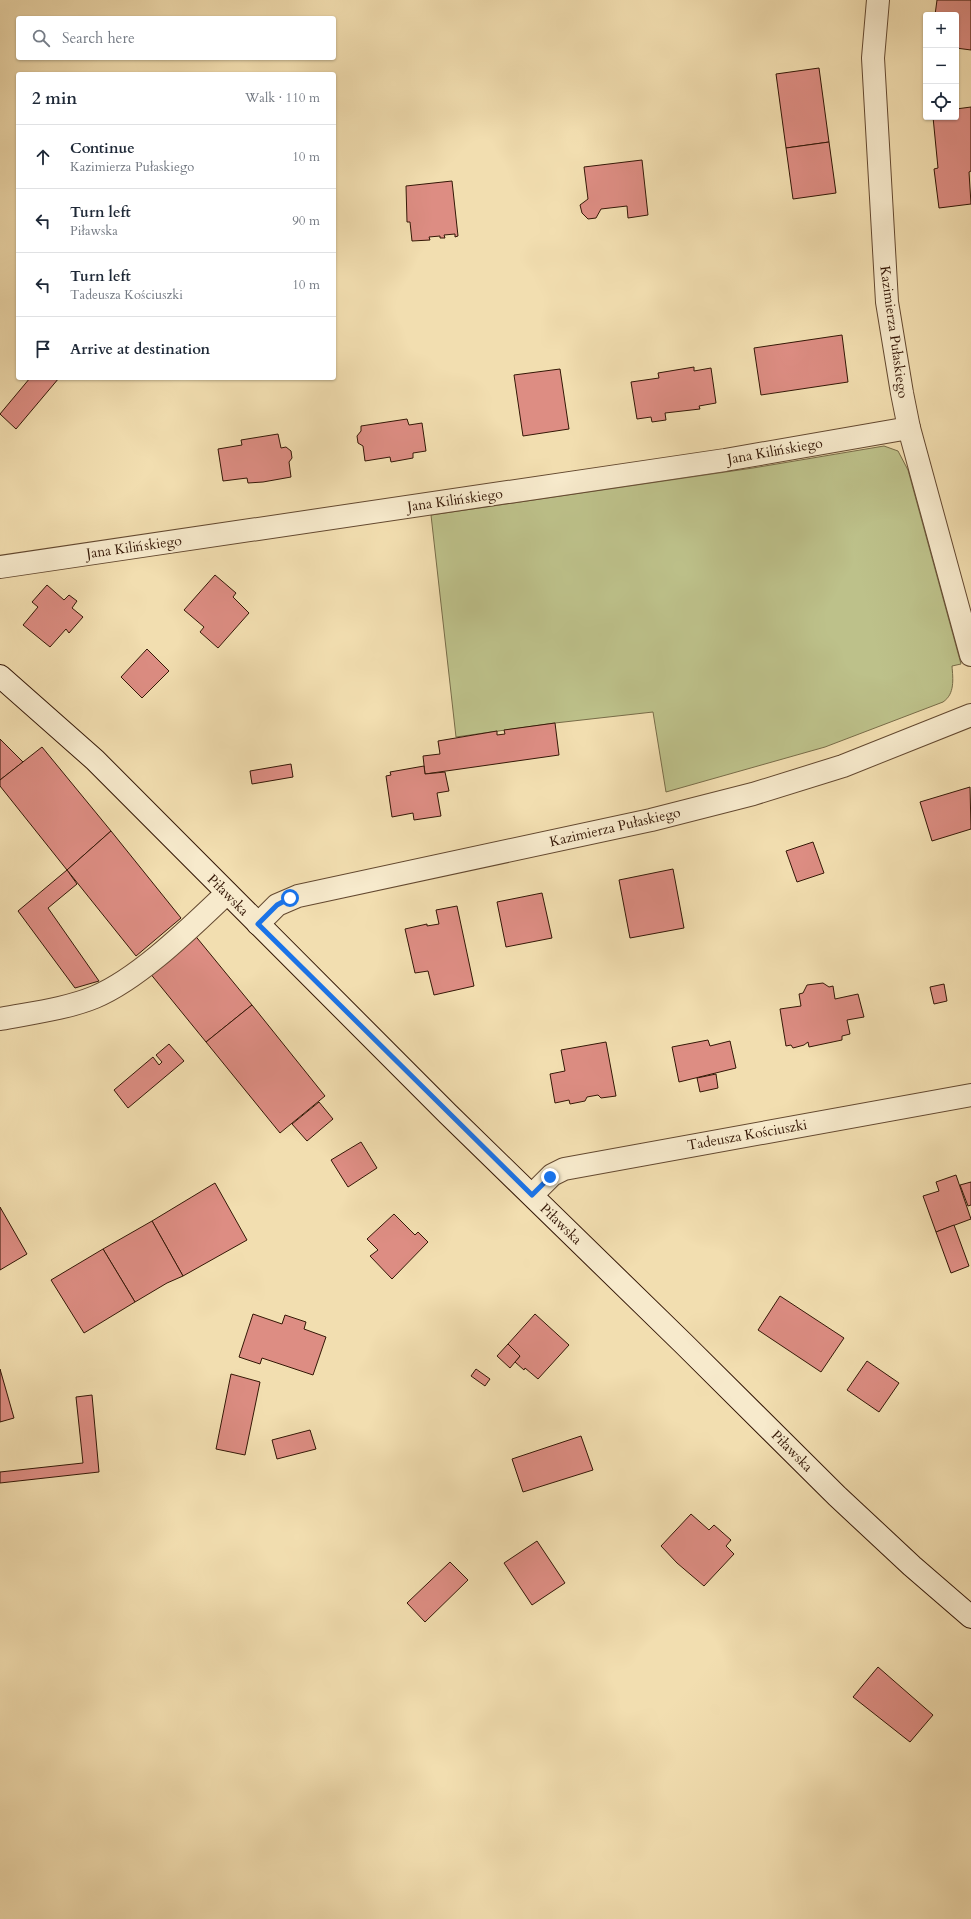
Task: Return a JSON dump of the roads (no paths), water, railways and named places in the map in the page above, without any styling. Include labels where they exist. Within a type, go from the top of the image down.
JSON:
[{"type":"street","name":"Kazimierza Pułaskiego","points":[[878,0],[873,58],[887,302],[909,428],[971,655]]},
{"type":"street","name":"Jana Kilińskiego","points":[[0,567],[725,460],[909,428]]},
{"type":"street","name":"Piławska","points":[[0,676],[94,760],[258,924],[866,1524],[971,1617]]},
{"type":"street","name":"Kazimierza Pułaskiego","points":[[258,924],[277,905],[298,896],[651,820],[752,794],[843,766],[971,715]]},
{"type":"street","points":[[0,1019],[83,1001],[102,993],[140,969],[189,929],[227,893]]},
{"type":"street","name":"Tadeusza Kościuszki","points":[[532,1195],[552,1175],[564,1169],[971,1095]]}]
